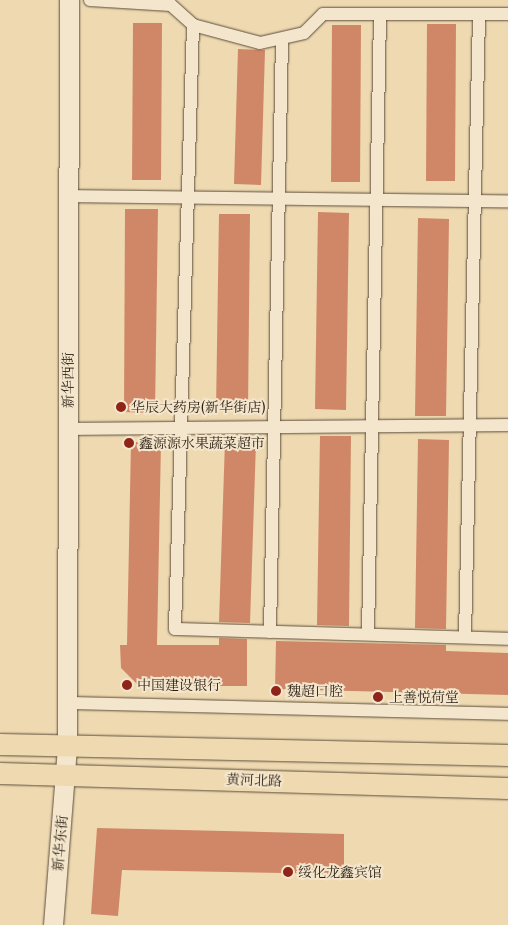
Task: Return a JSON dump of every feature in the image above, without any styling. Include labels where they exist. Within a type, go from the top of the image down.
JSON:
[{"type":"main road","name":"新华西街","points":[[67,760],[69,0]]},
{"type":"main road","name":"黄河北路","points":[[0,744],[67,760],[508,788]]},
{"type":"main road","name":"黄河北路","points":[[0,773],[67,760],[508,755]]},
{"type":"main road","name":"新华东街","points":[[53,925],[67,760]]},
{"type":"street","points":[[90,0],[172,3],[192,25],[252,42],[282,40],[304,33],[323,14],[508,14]]},
{"type":"street","points":[[368,634],[380,14]]},
{"type":"street","points":[[465,637],[479,14]]},
{"type":"street","points":[[192,25],[175,629],[508,639]]},
{"type":"street","points":[[270,632],[276,202],[282,40]]},
{"type":"street","points":[[68,196],[187,201],[508,201]]},
{"type":"street","points":[[68,429],[508,425]]},
{"type":"street","points":[[67,703],[508,714]]},
{"type":"building","points":[[133,23],[162,23],[161,180],[132,180]]},
{"type":"building","points":[[427,24],[456,24],[455,181],[426,181]]},
{"type":"building","points":[[332,25],[361,25],[360,182],[331,182]]},
{"type":"building","points":[[238,49],[265,50],[261,185],[234,184]]},
{"type":"building","points":[[125,209],[158,209],[155,413],[124,412]]},
{"type":"building","points":[[318,212],[349,213],[346,410],[315,409]]},
{"type":"building","points":[[219,214],[250,214],[248,411],[216,411]]},
{"type":"building","points":[[418,218],[449,219],[446,416],[415,416]]},
{"type":"building","points":[[320,436],[351,436],[349,626],[317,625]]},
{"type":"building","points":[[418,439],[449,440],[446,629],[415,628]]},
{"type":"building","points":[[225,441],[256,442],[250,623],[219,622]]},
{"type":"building","points":[[131,442],[161,442],[157,645],[219,645],[219,638],[247,639],[247,686],[139,686],[121,668],[120,645],[127,645]]},
{"type":"building","points":[[276,641],[446,645],[446,651],[508,653],[508,695],[275,689]]},
{"type":"building","name":"绥化龙鑫宾馆","points":[[97,828],[344,834],[344,874],[122,870],[118,916],[91,914]]},
{"type":"place","name":"华辰大药房(新华街店)","points":[[121,407]]},
{"type":"place","name":"鑫源源水果蔬菜超市","points":[[129,443]]},
{"type":"place","name":"中国建设银行","points":[[127,685]]},
{"type":"place","name":"魏超口腔","points":[[276,691]]},
{"type":"place","name":"上善悦荷堂","points":[[378,697]]},
{"type":"place","name":"绥化龙鑫宾馆","points":[[288,872]]}]
